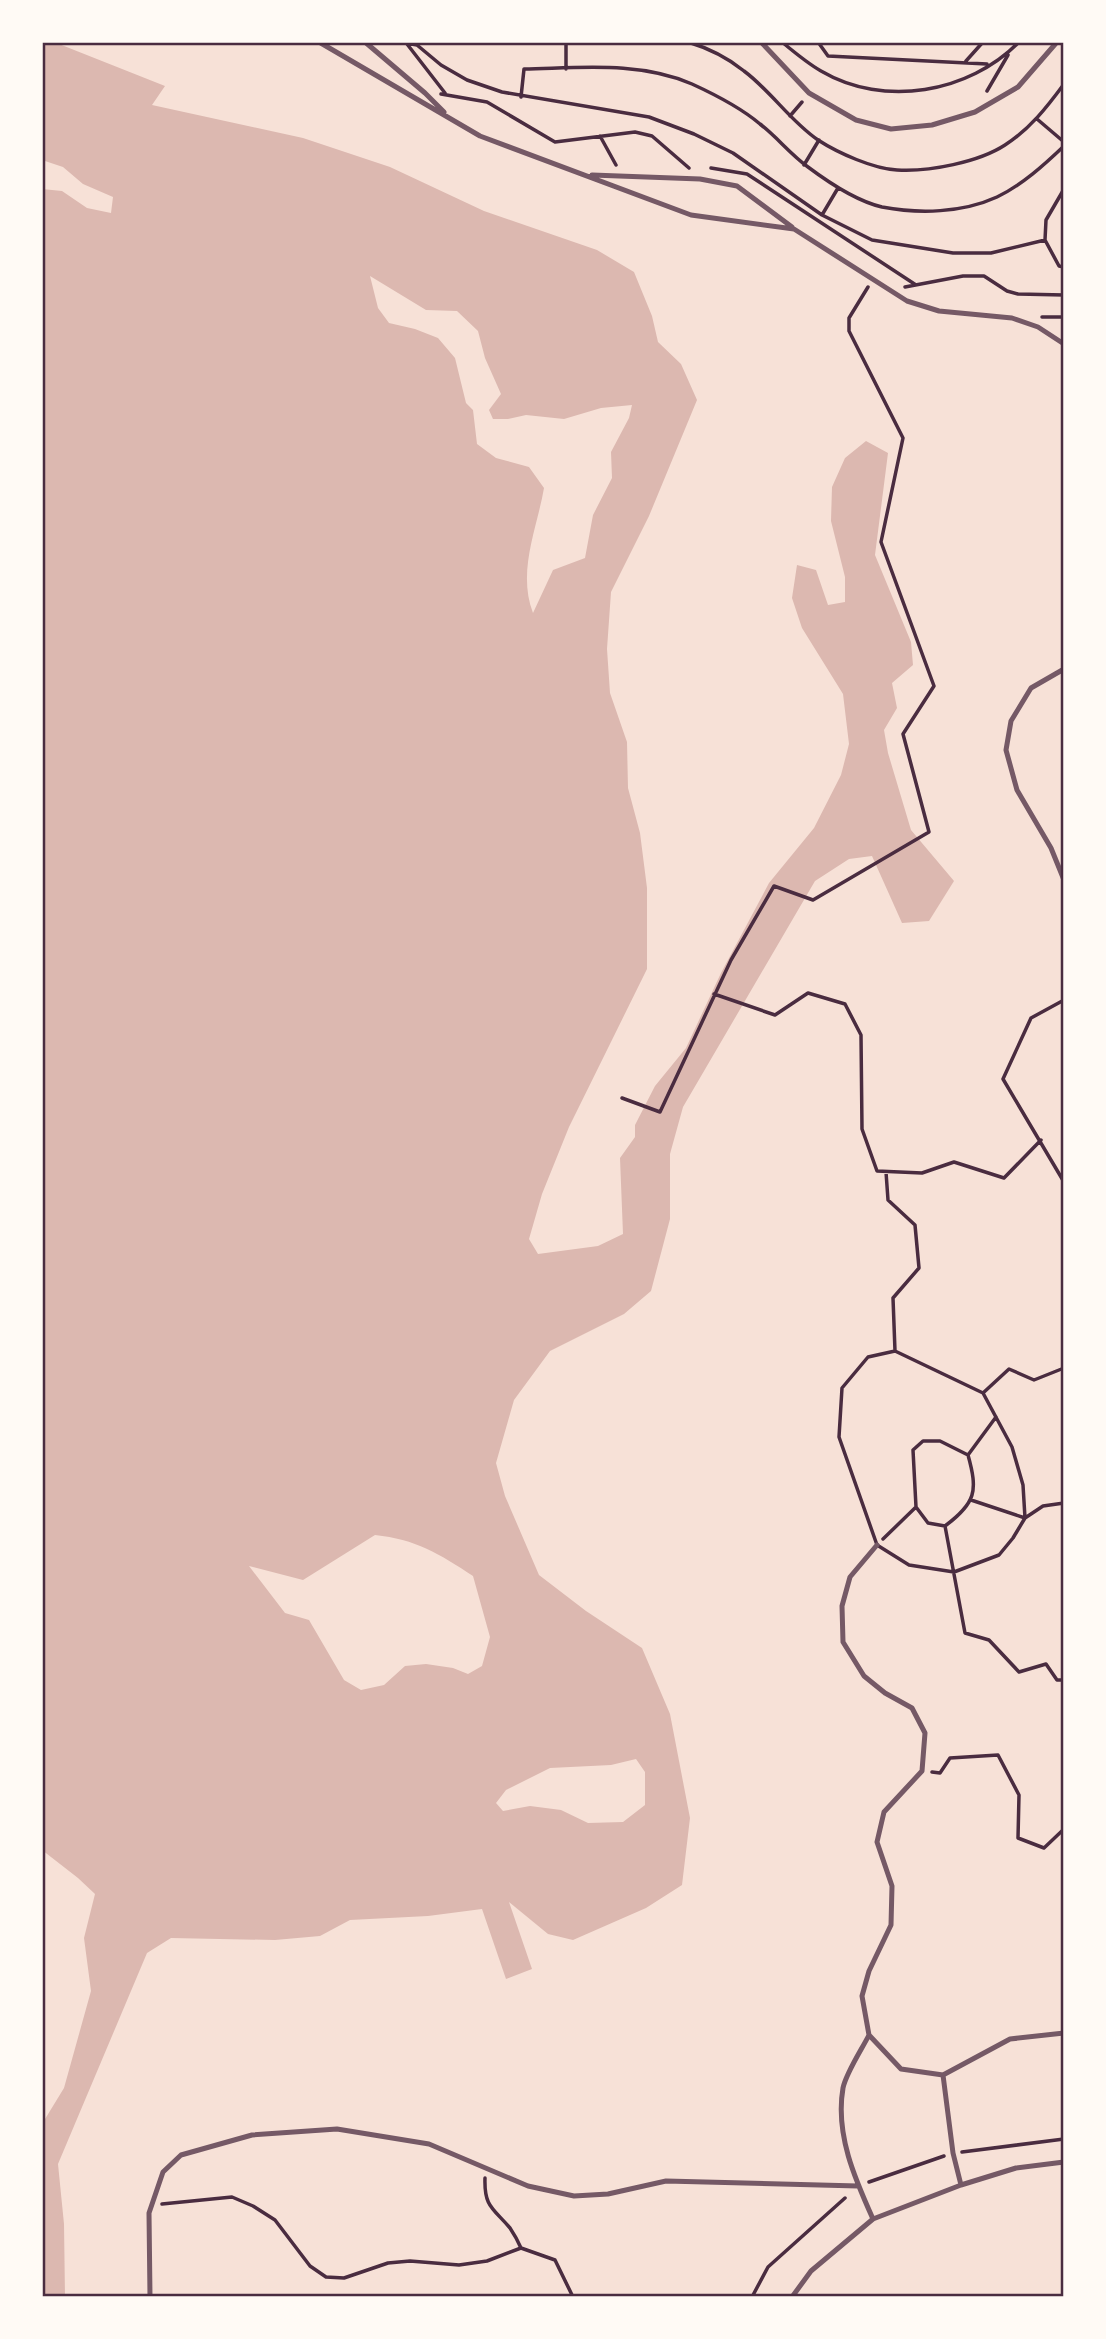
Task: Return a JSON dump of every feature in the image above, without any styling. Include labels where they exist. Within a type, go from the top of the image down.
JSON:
[{"type":"lane","points":[[319,42],[480,136],[691,215],[793,229]]},
{"type":"lane","points":[[365,42],[449,117]]},
{"type":"lane","points":[[761,42],[809,93],[856,120],[891,129],[932,125],[975,112],[1018,87],[1057,42]]},
{"type":"lane","points":[[586,175],[700,179],[737,186],[793,229],[907,302],[939,312],[1012,318],[1038,327],[1064,344]]},
{"type":"lane","points":[[1064,669],[1031,688],[1012,722],[1006,750],[1017,790],[1051,848],[1064,880]]},
{"type":"lane","points":[[877,1545],[849,1577],[842,1606],[843,1642],[864,1676],[885,1693],[912,1708],[925,1733],[922,1771],[884,1812],[877,1842],[892,1886],[891,1925],[869,1971],[862,1996],[869,2035],[901,2069],[943,2075],[1010,2039],[1064,2033]]},
{"type":"lane","points":[[869,2035],[843,2087],[842,2135],[858,2186],[873,2219]]},
{"type":"lane","points":[[943,2075],[953,2153],[961,2185]]},
{"type":"lane","points":[[150,2297],[149,2213],[163,2172],[181,2155],[252,2135],[337,2129],[429,2144],[528,2186],[574,2196],[608,2194],[666,2181],[858,2186]]},
{"type":"lane","points":[[792,2297],[811,2271],[873,2219],[961,2185],[1016,2168],[1064,2162]]},
{"type":"path","points":[[406,42],[446,94]]},
{"type":"path","points":[[406,42],[417,45],[441,65],[467,80],[521,97],[649,117],[694,134],[733,153],[822,215],[872,240],[953,253],[991,253],[1045,240]]},
{"type":"path","points":[[566,42],[566,69]]},
{"type":"path","points":[[782,42],[821,72],[860,87],[889,92],[926,91],[965,79],[1009,53]]},
{"type":"path","points":[[818,42],[828,56],[989,64]]},
{"type":"path","points":[[965,62],[983,42]]},
{"type":"path","points":[[975,112],[1009,53],[1020,42]]},
{"type":"path","points":[[521,97],[524,69],[602,67],[645,70],[689,83],[731,103],[760,124],[804,165],[838,188],[881,207],[954,211],[997,197],[1036,173],[1064,144],[1037,119]]},
{"type":"path","points":[[425,93],[487,102],[555,142],[635,132],[652,136],[700,179]]},
{"type":"path","points":[[790,117],[809,93]]},
{"type":"path","points":[[600,136],[623,176]]},
{"type":"path","points":[[804,165],[819,140]]},
{"type":"path","points":[[686,166],[697,167]]},
{"type":"path","points":[[707,168],[747,174],[916,285]]},
{"type":"path","points":[[822,215],[838,188]]},
{"type":"path","points":[[1064,189],[1046,220],[1045,240],[1059,266],[1064,267]]},
{"type":"path","points":[[890,290],[963,276],[984,276],[1007,291],[1018,294],[1064,295]]},
{"type":"path","points":[[622,1098],[660,1112],[731,960],[774,886],[813,900],[929,832],[903,734],[934,686],[881,542],[903,438],[849,331],[849,318],[872,279]]},
{"type":"path","points":[[714,994],[775,1015],[808,993],[845,1004],[861,1035],[862,1129],[877,1171],[922,1173],[954,1162],[1003,1178],[1041,1140]]},
{"type":"path","points":[[1064,1000],[1031,1018],[1003,1079],[1064,1182]]},
{"type":"path","points":[[886,1172],[888,1200],[915,1225],[919,1268],[893,1298],[895,1351]]},
{"type":"path","points":[[1024,1518],[1023,1485],[1012,1447],[983,1393],[895,1351],[868,1357],[842,1388],[839,1437],[877,1545],[909,1565],[954,1572],[999,1555],[1024,1518],[1043,1506],[1064,1503]]},
{"type":"path","points":[[983,1393],[1009,1369],[1034,1380],[1064,1368]]},
{"type":"path","points":[[968,1455],[996,1417]]},
{"type":"path","points":[[923,1441],[940,1441],[968,1455],[975,1480],[971,1500],[961,1514],[945,1526],[928,1523],[916,1507],[912,1450],[923,1441]]},
{"type":"path","points":[[971,1500],[1024,1518]]},
{"type":"path","points":[[877,1545],[916,1507]]},
{"type":"path","points":[[945,1526],[965,1633],[989,1640],[1018,1672],[1046,1664],[1057,1680],[1064,1680]]},
{"type":"path","points":[[922,1771],[940,1773],[950,1758],[998,1755],[1019,1795],[1018,1838],[1044,1848],[1064,1829]]},
{"type":"path","points":[[751,2297],[768,2267],[858,2186],[953,2153],[1064,2139]]},
{"type":"path","points":[[485,2166],[485,2189],[491,2209],[510,2228],[522,2248],[555,2260],[573,2297]]},
{"type":"path","points":[[152,2205],[232,2197],[275,2220],[310,2266],[326,2277],[344,2277],[387,2263],[410,2261],[459,2265],[487,2261],[522,2248]]},
{"type":"shaded area","points":[[54,42],[165,86],[152,105],[303,138],[390,167],[484,211],[597,250],[634,272],[652,316],[658,342],[681,364],[697,400],[649,516],[611,592],[607,649],[610,693],[627,742],[628,788],[640,833],[647,888],[647,969],[569,1127],[542,1194],[529,1239],[538,1254],[598,1246],[623,1234],[620,1158],[635,1137],[635,1125],[655,1086],[686,1048],[721,973],[769,883],[814,828],[841,775],[849,744],[843,694],[802,628],[792,598],[797,565],[816,570],[828,605],[845,602],[845,577],[831,521],[832,487],[845,458],[866,441],[888,453],[875,555],[911,642],[913,665],[892,683],[897,708],[884,730],[888,753],[911,830],[954,881],[929,921],[902,923],[872,856],[849,859],[815,881],[683,1107],[670,1154],[670,1219],[651,1291],[624,1314],[550,1351],[514,1400],[496,1463],[505,1496],[539,1575],[586,1611],[642,1648],[670,1714],[690,1818],[682,1885],[646,1908],[573,1940],[548,1934],[509,1902],[532,1969],[506,1979],[482,1909],[428,1916],[350,1920],[320,1936],[275,1940],[171,1938],[147,1953],[58,2164],[64,2224],[65,2297],[42,2297],[42,2124],[64,2088],[91,1991],[84,1938],[95,1894],[42,1850],[42,189],[62,191],[87,208],[111,213],[113,197],[83,184],[63,167],[42,160],[42,43]],"holes":[[[370,276],[426,310],[457,311],[478,331],[485,358],[501,394],[489,410],[493,419],[526,415],[564,419],[601,408],[632,405],[629,418],[611,452],[612,478],[593,515],[585,558],[553,570],[533,613],[527,582],[528,566],[544,488],[529,467],[496,458],[477,444],[473,410],[466,403],[455,358],[438,338],[389,323],[378,308]],[[375,1535],[403,1540],[427,1549],[473,1576],[490,1637],[482,1666],[468,1674],[453,1668],[426,1664],[405,1666],[384,1685],[361,1690],[344,1680],[309,1620],[285,1613],[249,1566],[303,1580]],[[636,1759],[645,1772],[645,1805],[623,1822],[588,1823],[561,1810],[530,1806],[503,1811],[496,1803],[506,1790],[550,1768],[611,1765]]]}]
